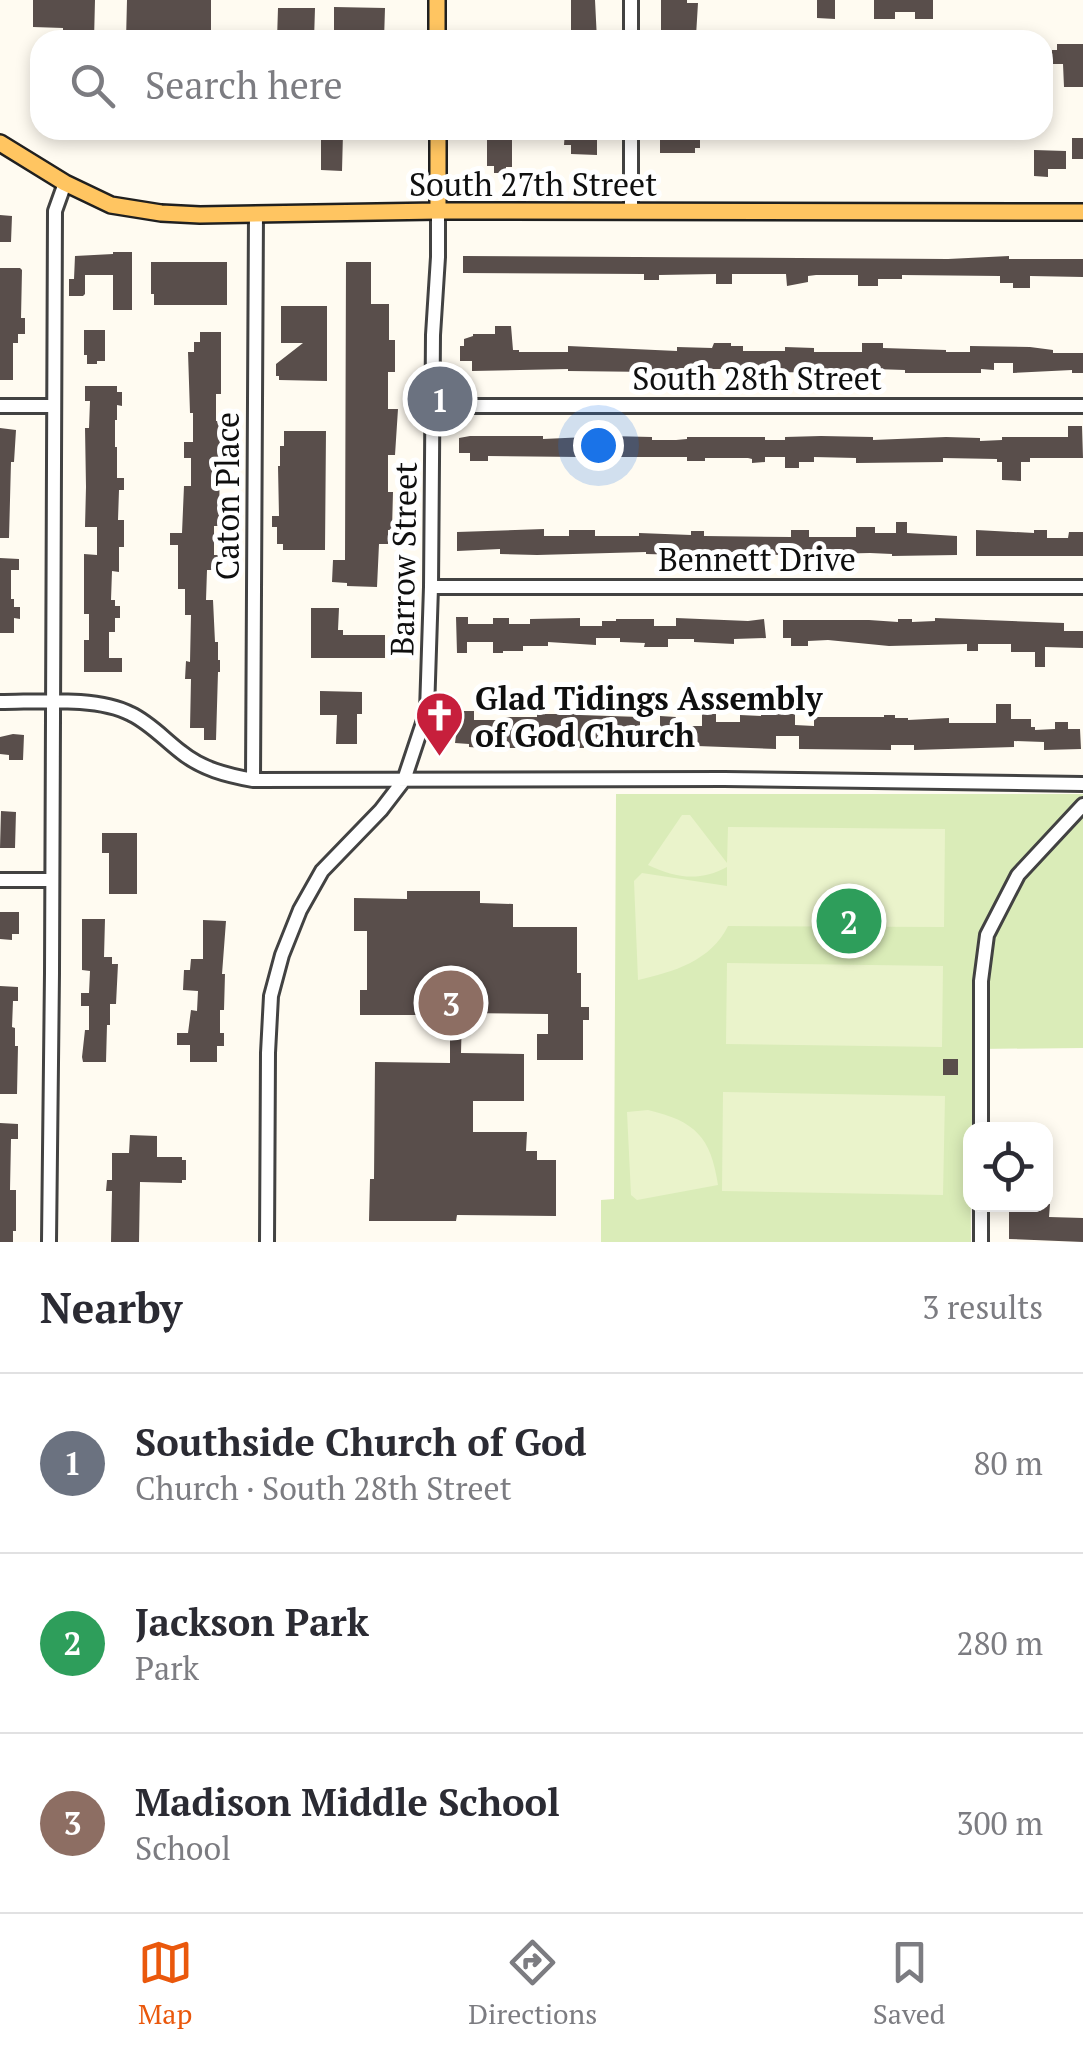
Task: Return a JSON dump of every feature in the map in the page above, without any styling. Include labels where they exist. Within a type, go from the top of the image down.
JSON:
[{"type":"main road","points":[[437,0],[438,30]]},
{"type":"main road","name":"Barrow Street","points":[[438,140],[438,211]]},
{"type":"main road","name":"South 27th Street","points":[[0,143],[65,183],[111,205],[161,213],[1083,212]]},
{"type":"street","points":[[631,30],[632,0]]},
{"type":"street","points":[[631,140],[631,212]]},
{"type":"street","points":[[48,1242],[55,211],[65,183]]},
{"type":"street","name":"Barrow Street","points":[[267,1242],[269,1034],[271,996],[282,955],[300,910],[322,871],[404,780],[427,712],[438,211]]},
{"type":"street","name":"Caton Place","points":[[252,780],[256,213]]},
{"type":"street","points":[[0,406],[53,406]]},
{"type":"street","name":"South 28th Street","points":[[432,406],[1083,406]]},
{"type":"street","name":"Bennett Drive","points":[[431,587],[1083,587]]},
{"type":"street","points":[[0,702],[106,705],[130,713],[206,768],[252,780],[724,779],[1083,784]]},
{"type":"street","points":[[982,1122],[981,981],[987,935],[1018,876],[1083,805]]},
{"type":"street","points":[[0,880],[52,880]]},
{"type":"street","points":[[981,1212],[981,1242]]},
{"type":"green space","points":[[616,794],[1083,794],[1083,1048],[976,1049],[974,1122],[963,1122],[963,1212],[971,1212],[971,1242],[601,1242],[601,1200],[614,1199]]},
{"type":"green space","points":[[682,815],[690,815],[727,863],[728,827],[945,829],[944,927],[728,926],[712,948],[690,963],[638,980],[634,881],[642,873],[727,886],[727,867],[707,875],[688,876],[648,865]]},
{"type":"green space","points":[[727,963],[943,966],[942,1047],[726,1044]]},
{"type":"green space","points":[[723,1092],[945,1096],[943,1195],[722,1191]]},
{"type":"green space","points":[[648,1110],[678,1120],[698,1134],[711,1155],[718,1185],[637,1200],[631,1195],[627,1112]]},
{"type":"building","points":[[33,0],[95,0],[94,30],[33,27]]},
{"type":"building","points":[[127,0],[211,0],[211,30],[126,30]]},
{"type":"building","points":[[571,0],[595,0],[596,30],[571,30]]},
{"type":"building","points":[[661,0],[698,3],[696,30],[661,30]]},
{"type":"building","points":[[817,0],[835,0],[835,19],[817,18]]},
{"type":"building","points":[[874,0],[933,0],[933,19],[915,19],[915,12],[895,12],[895,19],[874,19]]},
{"type":"building","points":[[334,7],[385,8],[384,30],[334,30]]},
{"type":"building","points":[[278,8],[315,8],[314,30],[277,30]]},
{"type":"building","points":[[1057,44],[1083,44],[1083,87],[1064,87],[1063,64],[1053,64],[1053,50],[1057,50]]},
{"type":"building","points":[[1072,138],[1083,138],[1083,159],[1072,159]]},
{"type":"building","points":[[321,140],[343,140],[342,171],[321,170]]},
{"type":"building","points":[[487,140],[512,140],[512,167],[506,167],[506,173],[494,173],[494,166],[487,166]]},
{"type":"building","points":[[564,140],[597,140],[597,155],[571,154],[571,145],[564,145]]},
{"type":"building","points":[[660,140],[700,140],[695,153],[660,153]]},
{"type":"building","points":[[1034,150],[1066,151],[1066,169],[1048,169],[1048,177],[1034,176]]},
{"type":"building","points":[[0,215],[12,216],[11,242],[0,242]]},
{"type":"building","points":[[132,252],[132,310],[113,310],[113,275],[85,275],[85,294],[69,296],[75,256]]},
{"type":"building","points":[[463,256],[948,259],[1009,256],[1083,259],[1083,277],[1030,276],[1030,288],[1000,283],[1000,276],[902,275],[902,279],[878,279],[878,286],[858,286],[858,275],[816,275],[808,276],[808,282],[787,286],[786,274],[732,274],[732,284],[716,284],[716,274],[659,275],[659,280],[644,280],[644,274],[463,273]]},
{"type":"building","points":[[151,262],[227,262],[227,305],[154,305]]},
{"type":"building","points":[[346,262],[371,262],[371,304],[389,304],[389,340],[395,340],[395,372],[388,372],[388,409],[398,409],[395,455],[388,455],[388,492],[393,492],[392,530],[388,530],[388,544],[379,544],[377,587],[332,582],[333,560],[345,560]]},
{"type":"building","points":[[0,268],[22,270],[21,318],[25,318],[25,334],[18,334],[18,343],[13,343],[13,380],[0,380]]},
{"type":"building","points":[[281,306],[327,306],[327,381],[279,380],[276,376],[276,364],[303,343],[281,343]]},
{"type":"building","points":[[495,326],[511,326],[513,350],[519,352],[568,352],[568,346],[677,351],[677,347],[712,348],[714,343],[743,346],[743,351],[785,351],[785,347],[814,348],[814,352],[862,352],[862,343],[946,352],[970,352],[970,346],[1030,347],[1053,353],[1083,353],[1083,373],[1013,373],[1013,363],[994,363],[994,370],[981,369],[981,373],[874,369],[874,373],[748,369],[707,369],[707,373],[653,369],[472,371],[472,361],[460,361],[460,346],[473,334],[495,334]]},
{"type":"building","points":[[84,330],[105,330],[105,361],[87,364]]},
{"type":"building","points":[[200,332],[221,332],[221,394],[216,394],[219,526],[214,526],[218,570],[207,570],[206,600],[213,600],[220,660],[216,740],[204,740],[204,728],[190,728],[191,679],[185,679],[186,661],[190,662],[191,615],[185,615],[185,589],[178,589],[178,545],[170,545],[170,533],[182,533],[184,486],[191,486],[191,458],[184,458],[184,442],[193,442],[188,352],[194,352],[194,342],[200,342]]},
{"type":"building","points":[[85,386],[117,386],[117,392],[122,392],[122,406],[117,405],[115,420],[115,447],[117,478],[124,478],[124,490],[119,490],[118,520],[124,520],[124,547],[119,547],[119,572],[112,571],[111,600],[120,606],[120,618],[115,618],[115,632],[109,632],[109,658],[122,658],[122,672],[84,672],[89,614],[84,614],[84,554],[97,555],[97,527],[85,527],[85,428],[89,428],[90,401],[85,401]]},
{"type":"building","points":[[1068,426],[1082,426],[1083,458],[1030,458],[1030,462],[1021,462],[1021,481],[1002,480],[1002,462],[997,459],[856,463],[856,458],[814,457],[814,462],[799,462],[799,468],[785,468],[785,457],[765,457],[765,462],[752,463],[748,458],[687,461],[687,457],[579,460],[488,456],[488,461],[470,461],[470,453],[459,453],[459,438],[470,436],[609,436],[652,440],[946,437],[980,441],[1068,437]]},
{"type":"building","points":[[0,428],[16,430],[9,538],[0,538]]},
{"type":"building","points":[[284,431],[326,431],[325,550],[283,550],[283,544],[277,544],[272,516],[279,516],[278,466]]},
{"type":"building","points":[[896,522],[907,522],[907,533],[957,536],[957,555],[537,555],[500,554],[500,549],[457,551],[457,532],[544,529],[544,536],[569,536],[569,530],[595,530],[595,536],[639,536],[704,531],[704,536],[791,537],[791,530],[809,530],[809,537],[856,537],[856,527],[875,527],[875,533],[896,533]]},
{"type":"building","points":[[976,530],[1047,530],[1047,538],[1068,538],[1069,532],[1083,532],[1083,556],[976,556]]},
{"type":"building","points":[[0,558],[19,559],[19,570],[11,570],[11,599],[14,607],[20,607],[20,619],[14,618],[14,633],[0,633]]},
{"type":"building","points":[[311,608],[339,608],[338,630],[343,630],[343,635],[385,635],[385,658],[311,658]]},
{"type":"building","points":[[456,617],[468,617],[468,624],[493,624],[493,618],[509,618],[509,624],[530,624],[530,619],[580,618],[580,626],[602,626],[602,621],[616,619],[654,619],[654,626],[676,626],[676,618],[764,619],[766,638],[734,639],[734,644],[668,639],[668,647],[644,647],[645,643],[620,642],[620,638],[596,638],[596,645],[548,642],[548,646],[523,646],[523,651],[503,653],[493,653],[493,642],[467,642],[467,653],[457,653]]},
{"type":"building","points":[[935,618],[1064,623],[1064,631],[1083,631],[1083,648],[1045,647],[1045,667],[1035,667],[1035,652],[1011,652],[1011,644],[978,644],[978,651],[967,651],[967,644],[889,646],[828,640],[791,646],[791,638],[783,638],[783,620],[912,622]]},
{"type":"building","points":[[320,691],[362,692],[357,744],[336,744],[337,715],[320,715]]},
{"type":"building","points":[[996,704],[1011,704],[1011,719],[1031,719],[1035,730],[1055,729],[1055,722],[1068,722],[1068,729],[1080,729],[1081,749],[1044,750],[1044,742],[1014,741],[1014,747],[914,750],[914,745],[891,745],[891,750],[799,749],[799,736],[776,736],[776,749],[606,749],[606,744],[584,743],[584,748],[482,748],[455,743],[459,711],[474,711],[474,720],[498,720],[568,714],[568,705],[580,705],[580,715],[640,717],[640,726],[660,727],[660,716],[676,717],[675,726],[702,726],[702,714],[716,714],[716,722],[740,722],[740,715],[761,716],[761,710],[774,710],[774,714],[795,714],[795,725],[814,726],[814,717],[884,715],[908,720],[949,718],[949,723],[996,723]]},
{"type":"building","points":[[24,735],[23,760],[9,760],[9,755],[0,754],[0,737]]},
{"type":"building","points":[[1,811],[16,812],[15,848],[0,848]]},
{"type":"building","points":[[102,833],[137,833],[137,894],[109,894],[109,853],[102,853]]},
{"type":"building","points":[[407,891],[480,891],[480,903],[513,904],[513,927],[577,927],[581,1007],[589,1007],[589,1020],[583,1020],[583,1060],[537,1060],[537,1034],[548,1034],[548,1014],[462,1013],[461,1053],[524,1054],[524,1101],[473,1101],[473,1132],[527,1132],[526,1151],[537,1151],[537,1160],[556,1160],[556,1216],[457,1215],[456,1221],[369,1221],[370,1179],[374,1179],[375,1062],[450,1063],[450,1015],[360,1015],[360,990],[367,990],[367,931],[354,931],[354,898],[407,899]]},
{"type":"building","points":[[0,912],[19,912],[19,934],[12,934],[12,940],[0,939]]},
{"type":"building","points":[[82,919],[105,919],[104,957],[112,957],[112,964],[118,964],[116,1004],[110,1004],[107,1025],[106,1062],[83,1062],[82,1057],[85,1030],[89,1030],[89,1006],[81,1006],[81,993],[89,993],[90,971],[82,970]]},
{"type":"building","points":[[203,920],[226,921],[224,1010],[220,1010],[224,1046],[217,1046],[217,1062],[190,1062],[190,1045],[177,1045],[177,1033],[188,1033],[191,1010],[197,1011],[198,991],[183,990],[184,970],[190,970],[191,959],[203,959]]},
{"type":"building","points":[[0,986],[18,987],[12,1027],[18,1046],[17,1094],[0,1094]]},
{"type":"building","points":[[943,1059],[958,1059],[958,1075],[943,1075]]},
{"type":"building","points":[[0,1123],[18,1124],[18,1139],[11,1139],[10,1190],[16,1190],[13,1242],[0,1242]]},
{"type":"building","points":[[130,1135],[157,1136],[157,1157],[186,1160],[186,1180],[140,1182],[139,1242],[111,1242],[112,1191],[106,1191],[107,1180],[112,1180],[112,1153],[129,1153]]},
{"type":"building","points":[[1009,1212],[1049,1212],[1049,1217],[1083,1218],[1083,1242],[1009,1239]]},
{"type":"place","name":"Southside Church of God","points":[[440,399]]},
{"type":"place","name":"Glad Tidings Assembly of God Church","points":[[440,758]]},
{"type":"place","name":"Jackson Park","points":[[849,921]]},
{"type":"place","name":"Madison Middle School","points":[[451,1003]]}]
